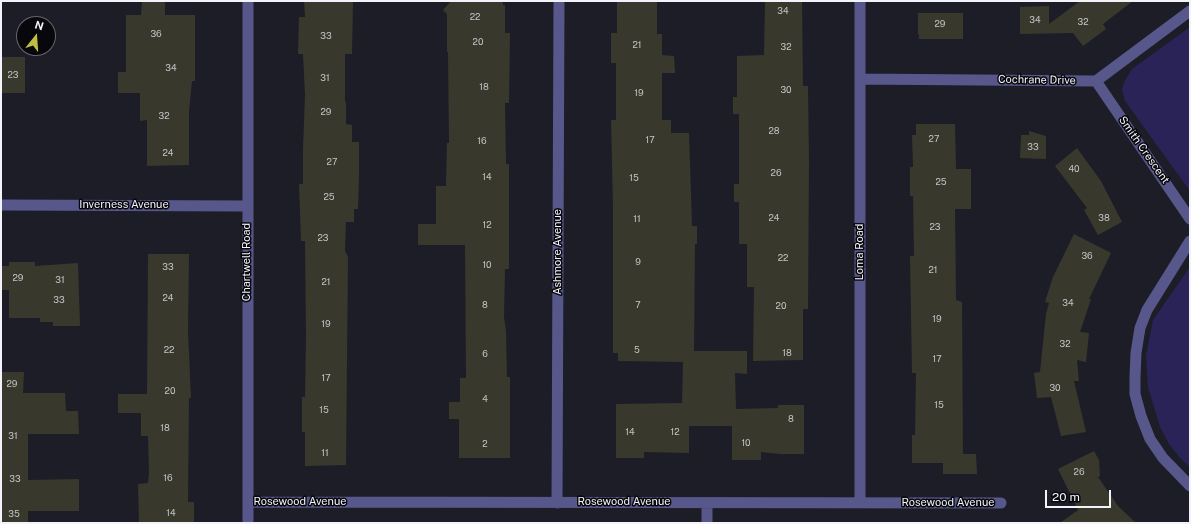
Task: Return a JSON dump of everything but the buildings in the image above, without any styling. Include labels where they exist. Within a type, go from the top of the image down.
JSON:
[{"type":"street","name":"Chartwell Road","points":[[248,1],[248,523]]},
{"type":"street","name":"Ashmore Avenue","points":[[557,502],[559,1]]},
{"type":"street","name":"Loma Road","points":[[860,1],[860,503]]},
{"type":"street","points":[[1096,81],[1190,11]]},
{"type":"street","name":"Cochrane Drive","points":[[860,79],[1096,81]]},
{"type":"street","name":"Smith Crescent","points":[[1096,81],[1190,218]]},
{"type":"street","name":"Inverness Avenue","points":[[1,205],[247,206]]},
{"type":"street","points":[[1190,241],[1147,310],[1140,328],[1136,352],[1135,377],[1136,394],[1141,416],[1150,439],[1163,458],[1190,486]]},
{"type":"street","name":"Rosewood Avenue","points":[[248,502],[1001,503]]},
{"type":"street","points":[[707,502],[707,523]]},
{"type":"shaded area","points":[[1190,27],[1190,191],[1125,101],[1122,90],[1124,82],[1132,69]]},
{"type":"shaded area","points":[[1190,267],[1190,467],[1180,458],[1169,444],[1160,427],[1148,387],[1146,356],[1153,320]]}]
